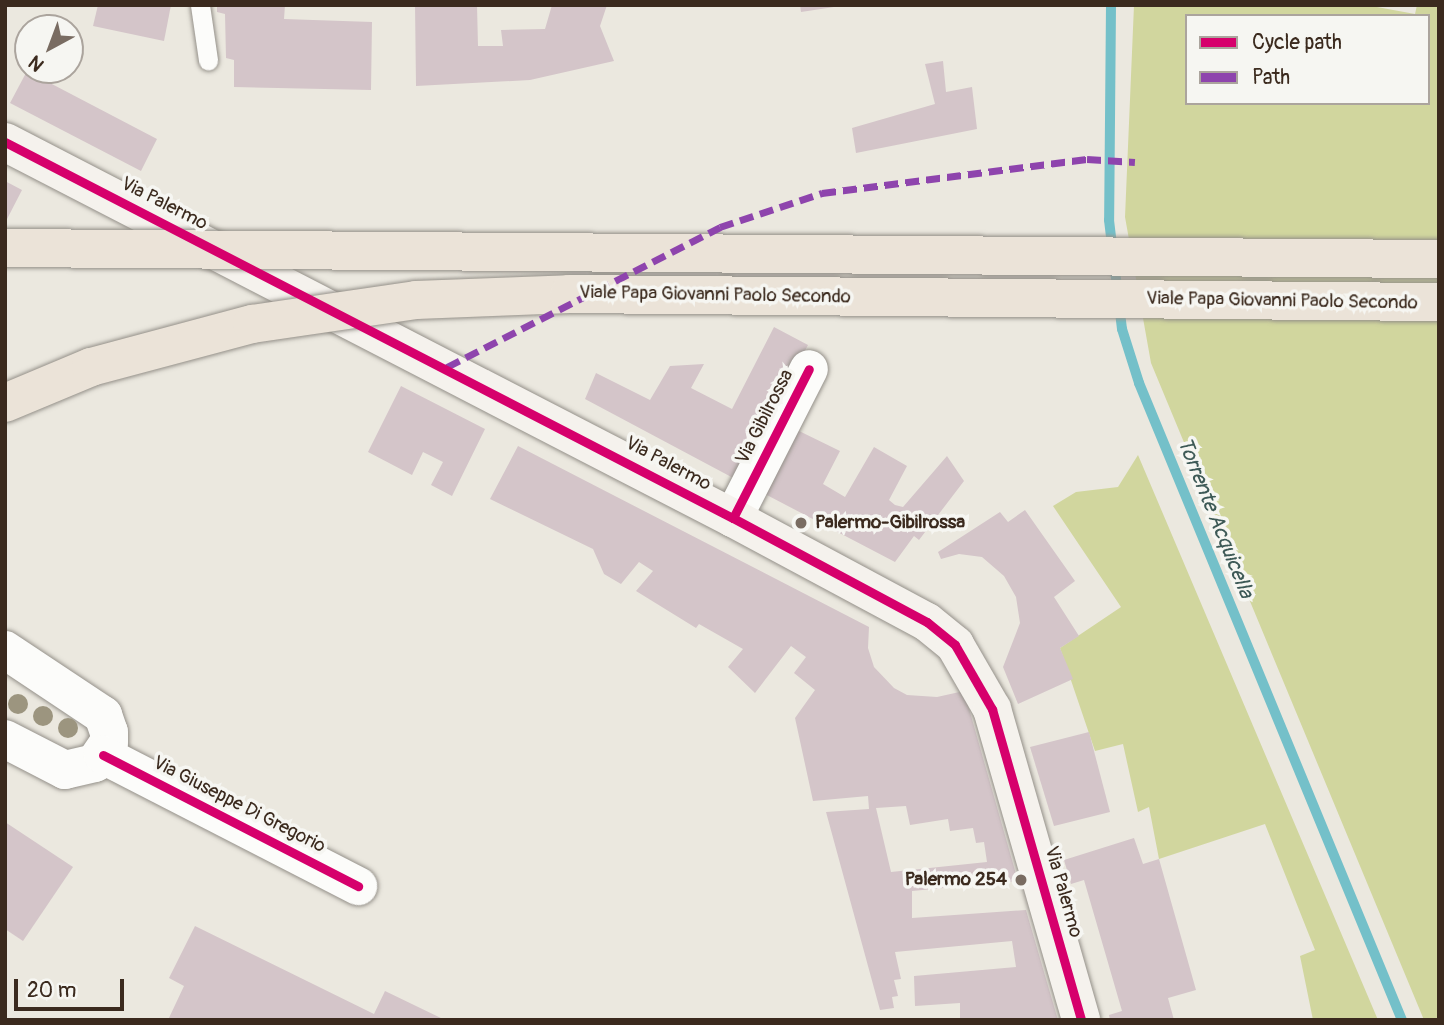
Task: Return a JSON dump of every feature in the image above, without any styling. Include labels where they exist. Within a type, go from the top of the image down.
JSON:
[{"type":"main road","name":"Via Palermo","points":[[5,142],[733,518],[927,622],[955,645],[992,709],[1081,1020]]},
{"type":"main road","name":"Viale Papa Giovanni Paolo Secondo","points":[[5,248],[1439,259]]},
{"type":"main road","name":"Viale Papa Giovanni Paolo Secondo","points":[[5,403],[92,367],[252,324],[416,300],[569,294],[1439,302]]},
{"type":"street","name":"Via Gibilrossa","points":[[733,518],[809,369]]},
{"type":"street","points":[[5,650],[103,715],[109,732],[103,755],[82,768],[65,770],[5,739]]},
{"type":"street","name":"Via Giuseppe Di Gregorio","points":[[103,755],[358,886]]},
{"type":"lane","points":[[200,5],[208,60]]},
{"type":"green space","points":[[1134,5],[1366,5],[1415,14],[1417,5],[1439,5],[1439,1020],[1424,1020],[1151,363],[1125,217]]},
{"type":"green space","points":[[1138,455],[1378,1020],[1313,1020],[1300,956],[1315,950],[1265,824],[1159,859],[1149,807],[1138,812],[1123,744],[1095,751],[1060,648],[1121,607],[1053,506],[1076,492],[1118,487]]},
{"type":"building","points":[[98,5],[171,5],[164,41],[93,26]]},
{"type":"building","points":[[217,5],[285,5],[284,19],[372,22],[371,90],[234,87],[234,60],[226,58],[225,14],[217,12]]},
{"type":"building","points":[[415,5],[477,5],[478,46],[503,46],[501,30],[545,29],[552,5],[607,5],[600,26],[614,61],[530,80],[416,86]]},
{"type":"building","points":[[800,5],[834,5],[834,7],[801,12]]},
{"type":"building","points":[[943,61],[946,92],[972,87],[977,129],[856,153],[852,128],[935,104],[925,64]]},
{"type":"building","points":[[20,84],[52,84],[157,139],[141,171],[10,103]]},
{"type":"building","points":[[5,181],[22,190],[5,223]]},
{"type":"building","points":[[774,327],[808,345],[737,480],[585,399],[596,373],[650,400],[670,366],[704,364],[691,388],[732,409]]},
{"type":"building","points":[[401,386],[485,429],[452,496],[431,485],[443,462],[423,452],[412,475],[368,452]]},
{"type":"building","points":[[795,429],[840,451],[823,484],[845,497],[874,447],[907,466],[889,500],[895,505],[903,507],[947,456],[964,481],[919,540],[914,536],[895,562],[763,493]]},
{"type":"building","points":[[518,446],[869,627],[868,648],[874,667],[894,688],[907,695],[937,697],[964,691],[1018,881],[912,891],[912,918],[1026,910],[1058,1020],[960,1020],[960,1003],[915,1006],[914,976],[1016,967],[1012,941],[895,952],[901,979],[894,980],[898,996],[892,997],[894,1008],[880,1010],[826,812],[869,809],[868,796],[813,801],[795,718],[815,690],[794,673],[806,657],[791,646],[755,693],[728,667],[743,649],[699,624],[696,628],[636,591],[653,571],[639,562],[621,584],[604,574],[593,549],[490,499]],"holes":[[[906,806],[910,825],[948,819],[950,831],[973,828],[976,843],[984,842],[987,862],[891,872],[876,808]]]},
{"type":"building","points":[[1025,510],[1075,581],[1054,597],[1079,636],[1060,648],[1073,679],[1018,704],[1003,667],[1020,623],[1016,597],[1004,576],[982,557],[959,554],[941,559],[938,552],[1000,512],[1008,522]]},
{"type":"building","points":[[1089,732],[1110,812],[1054,826],[1030,747]]},
{"type":"building","points":[[5,822],[73,867],[23,941],[5,929]]},
{"type":"building","points":[[1134,838],[1143,864],[1159,859],[1196,990],[1168,998],[1174,1020],[1110,1020],[1109,1015],[1122,1011],[1084,880],[1071,884],[1064,860]]},
{"type":"building","points":[[195,926],[374,1014],[385,991],[445,1020],[168,1020],[184,986],[169,978]]},
{"type":"waterway","name":"Torrente Acquicella","points":[[1111,5],[1109,220],[1122,329],[1139,383],[1402,1020]]},
{"type":"marked path","points":[[447,367],[720,227],[822,193],[1087,159],[1135,162]]},
{"type":"cycle path","points":[[5,142],[733,518],[927,622],[955,645],[992,709],[1081,1020]]},
{"type":"cycle path","points":[[733,518],[809,369]]},
{"type":"cycle path","points":[[103,755],[358,886]]},
{"type":"place","name":"Palermo-Gibilrossa","points":[[801,523]]},
{"type":"place","name":"Palermo 254","points":[[1021,880]]}]
